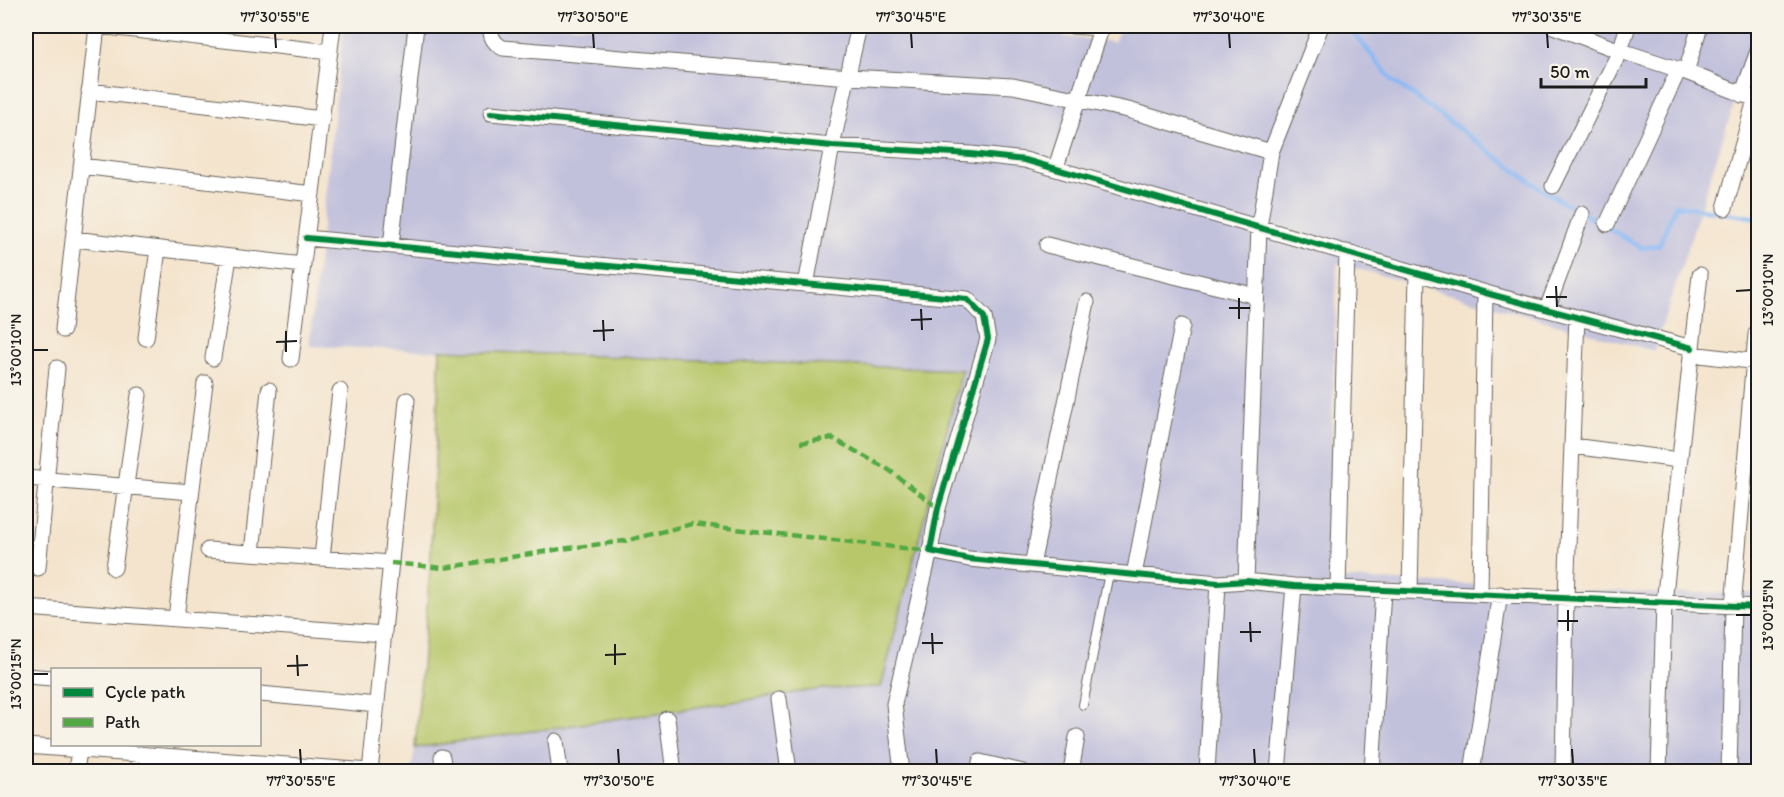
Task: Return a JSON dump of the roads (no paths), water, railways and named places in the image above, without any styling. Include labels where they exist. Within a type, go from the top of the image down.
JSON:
[{"type":"street","points":[[63,330],[98,26],[330,52]]},
{"type":"street","points":[[291,359],[333,26]]},
{"type":"street","points":[[391,246],[416,26]]},
{"type":"street","points":[[491,26],[490,33],[493,40],[503,48],[849,76],[998,84],[1078,98],[1128,110],[1271,152]]},
{"type":"street","points":[[806,285],[832,146],[859,26]]},
{"type":"street","points":[[1056,167],[1101,27],[1073,26]]},
{"type":"street","points":[[1246,581],[1259,227],[1271,152],[1321,26]]},
{"type":"street","points":[[1556,26],[1620,51],[1682,70],[1752,98]]},
{"type":"street","points":[[1553,186],[1620,51],[1628,26]]},
{"type":"street","points":[[1607,224],[1682,70],[1700,26]]},
{"type":"street","points":[[1725,208],[1752,98],[1758,51]]},
{"type":"street","points":[[89,91],[322,118]]},
{"type":"street","points":[[491,113],[832,146],[971,153],[1025,160],[1056,167],[1691,351],[1756,361]]},
{"type":"street","points":[[81,166],[312,194]]},
{"type":"street","points":[[1547,309],[1582,214]]},
{"type":"street","points":[[306,238],[967,299],[984,317],[988,339],[938,508],[894,704],[902,771]]},
{"type":"street","points":[[73,239],[303,265]]},
{"type":"street","points":[[1047,245],[1257,296]]},
{"type":"street","points":[[146,338],[158,249]]},
{"type":"street","points":[[1338,588],[1347,252]]},
{"type":"street","points":[[213,358],[229,257]]},
{"type":"street","points":[[1410,591],[1417,273]]},
{"type":"street","points":[[1659,771],[1664,603],[1700,275]]},
{"type":"street","points":[[1480,593],[1485,293]]},
{"type":"street","points":[[1032,565],[1087,302]]},
{"type":"street","points":[[1563,771],[1566,597],[1577,317]]},
{"type":"street","points":[[1134,575],[1182,326]]},
{"type":"street","points":[[1728,771],[1733,607],[1756,361],[1756,334]]},
{"type":"street","points":[[38,568],[57,368]]},
{"type":"street","points":[[176,618],[205,383]]},
{"type":"street","points":[[252,553],[269,390]]},
{"type":"street","points":[[322,558],[340,391]]},
{"type":"street","points":[[114,568],[139,395]]},
{"type":"street","points":[[26,746],[140,754],[204,765],[370,771],[407,400]]},
{"type":"street","points":[[1572,446],[1679,460]]},
{"type":"street","points":[[26,478],[191,492]]},
{"type":"street","points":[[208,550],[391,563]]},
{"type":"street","points":[[930,551],[969,559],[1218,583],[1246,581],[1294,586],[1566,597],[1733,607],[1758,606]]},
{"type":"street","points":[[1207,771],[1218,583]]},
{"type":"street","points":[[1278,771],[1294,586]]},
{"type":"street","points":[[1372,771],[1383,590]]},
{"type":"street","points":[[1472,771],[1500,594]]},
{"type":"street","points":[[26,608],[384,634]]},
{"type":"street","points":[[26,676],[51,678]]},
{"type":"street","points":[[261,694],[377,705]]},
{"type":"street","points":[[779,699],[789,771]]},
{"type":"street","points":[[667,719],[674,771]]},
{"type":"street","points":[[1071,771],[1077,737]]},
{"type":"street","points":[[556,741],[560,771]]},
{"type":"street","points":[[76,771],[79,750]]},
{"type":"street","points":[[137,771],[140,754]]},
{"type":"street","points":[[980,762],[1023,771]]},
{"type":"lane","points":[[1083,705],[1109,573]]},
{"type":"waterway","points":[[1348,26],[1392,80],[1541,189],[1642,248],[1659,245],[1676,205],[1758,218]]}]
